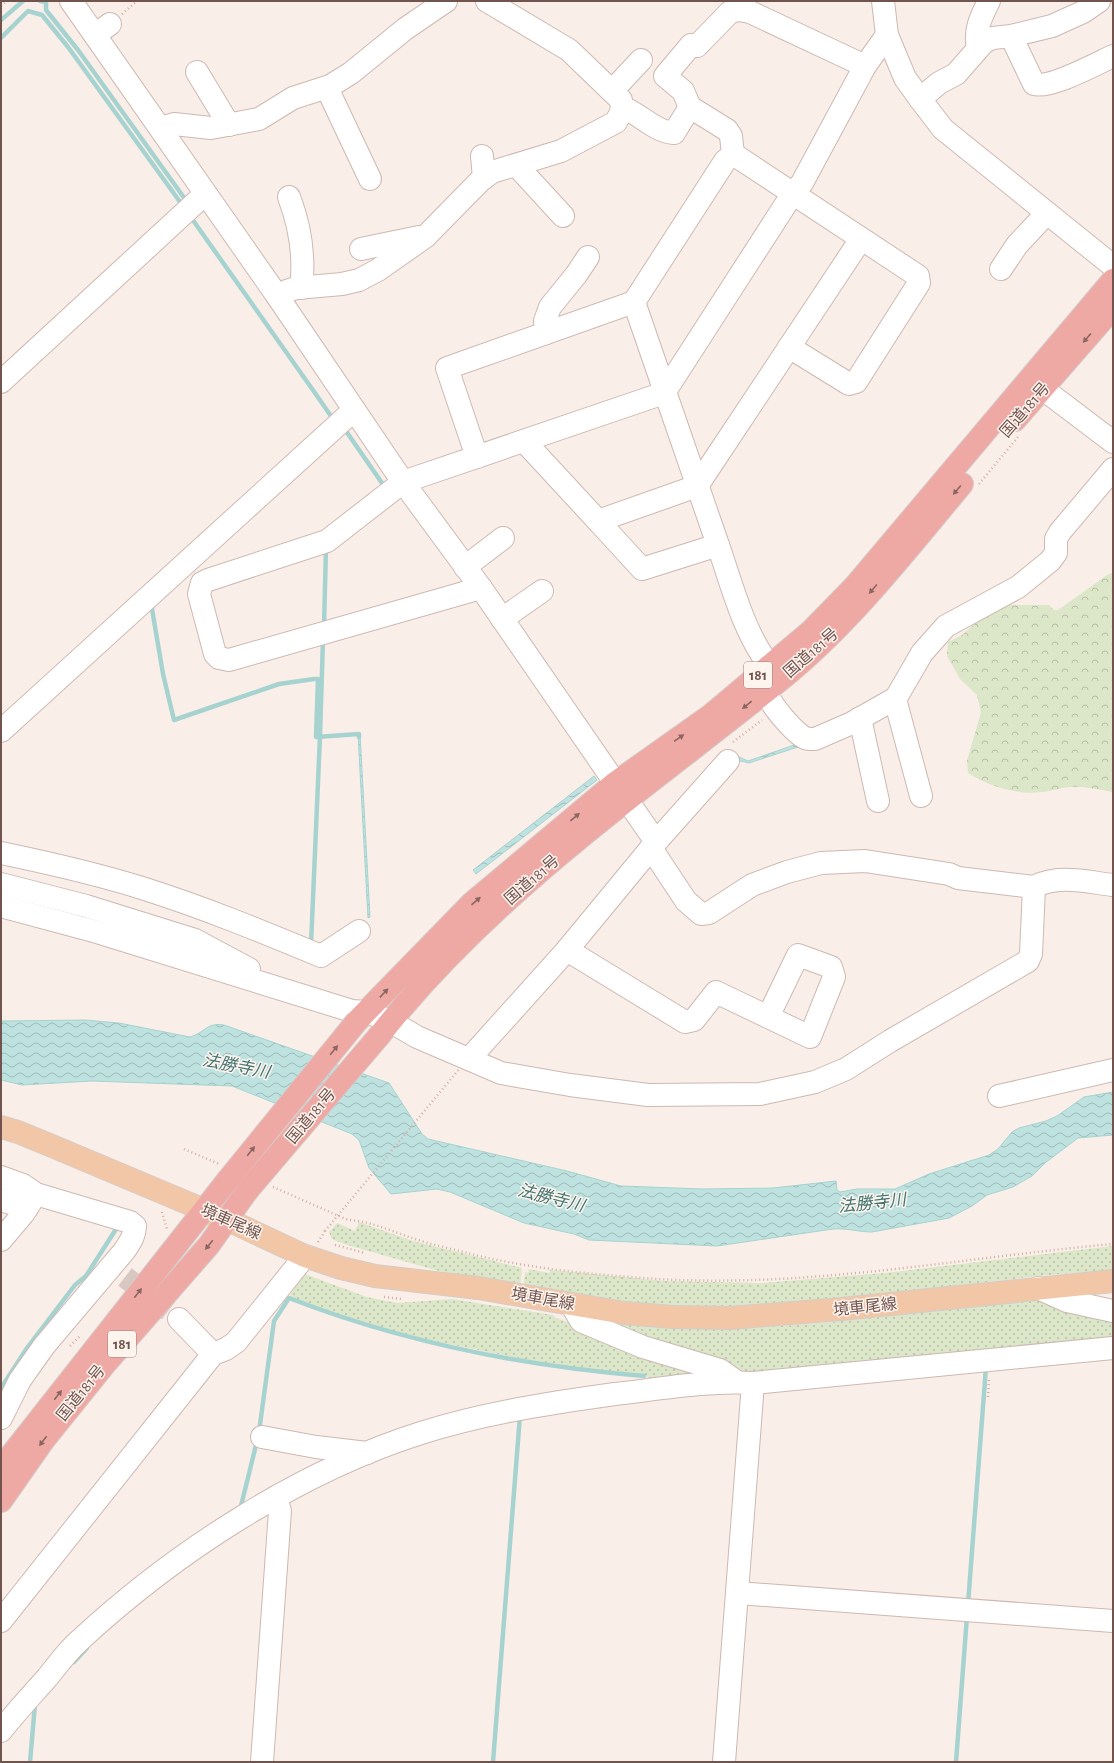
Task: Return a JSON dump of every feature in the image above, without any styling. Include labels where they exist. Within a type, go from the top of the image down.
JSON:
[{"type":"highway","name":"国道181号","points":[[1,1501],[52,1429],[105,1364],[209,1245],[385,1028],[441,964],[621,792],[810,631],[854,587],[1113,280]]},
{"type":"highway","name":"国道181号","points":[[4,1457],[203,1210],[226,1174],[362,1017],[472,903],[621,792],[784,677],[841,626],[1113,308]]},
{"type":"main road","name":"境車尾線","points":[[1,1128],[18,1132],[228,1220],[311,1246],[341,1268],[375,1276],[478,1288],[624,1314],[730,1318],[842,1309],[1113,1281]]},
{"type":"street","points":[[71,1],[102,30],[160,128],[278,297],[403,482],[481,588],[621,792],[686,901],[701,914],[709,913],[752,885],[787,872],[821,863],[865,861],[949,874],[958,878],[1034,887],[1043,882],[1060,879],[1113,885]]},
{"type":"street","points":[[160,128],[174,124],[211,128],[259,119],[293,98],[327,88],[351,73],[405,29],[446,1]]},
{"type":"street","points":[[487,1],[569,50],[617,99],[660,129],[674,133],[690,107]]},
{"type":"street","points":[[883,1],[887,35],[905,78],[943,130],[1113,266]]},
{"type":"street","points":[[978,48],[976,37],[980,21],[989,1]]},
{"type":"street","points":[[920,99],[939,83],[956,74],[984,42],[993,38],[1011,36],[1052,26],[1083,12],[1099,1]]},
{"type":"street","points":[[733,154],[731,136],[727,130],[690,107],[683,91],[665,76],[691,45],[697,46],[730,12],[733,6],[750,12],[865,66]]},
{"type":"street","points":[[481,588],[229,660],[219,658],[215,654],[200,594],[202,583],[327,540],[403,482],[664,392],[793,193],[802,183],[865,66],[887,35]]},
{"type":"street","points":[[1011,36],[1034,84],[1041,86],[1078,72],[1113,56]]},
{"type":"street","points":[[278,297],[287,291],[301,288],[342,284],[359,280],[378,270],[425,237],[484,178],[492,172],[561,151],[616,122],[617,99],[641,60]]},
{"type":"street","points":[[197,72],[230,125]]},
{"type":"street","points":[[327,88],[361,172]]},
{"type":"street","points":[[733,154],[918,276],[919,283],[856,382],[849,384],[789,347]]},
{"type":"street","points":[[477,457],[447,368],[634,302],[725,160],[733,154]]},
{"type":"street","points":[[482,156],[484,178]]},
{"type":"street","points":[[516,165],[563,216]]},
{"type":"street","points":[[1,382],[205,194]]},
{"type":"street","points":[[289,197],[299,228],[303,272],[301,288]]},
{"type":"street","points":[[1001,269],[1017,245],[1047,213]]},
{"type":"street","points":[[361,249],[414,237],[425,237]]},
{"type":"street","points":[[598,521],[697,486],[860,239]]},
{"type":"street","points":[[546,333],[545,321],[550,307],[576,275],[588,257]]},
{"type":"street","points":[[634,302],[664,392],[746,623],[758,650],[769,665],[766,690],[768,699],[775,708],[806,738],[819,737],[860,718],[895,699],[922,653],[946,626],[1018,587],[1050,561],[1056,553],[1056,539],[1060,532],[1113,469]]},
{"type":"street","points":[[1043,389],[1113,442]]},
{"type":"street","points":[[1,731],[354,410]]},
{"type":"street","points":[[524,441],[642,569],[718,545]]},
{"type":"street","points":[[465,567],[503,538]]},
{"type":"street","points":[[502,619],[542,591]]},
{"type":"street","points":[[895,699],[921,796]]},
{"type":"street","points":[[860,718],[878,801]]},
{"type":"street","points":[[464,1064],[567,950],[654,845],[728,760]]},
{"type":"street","points":[[1,854],[55,864],[145,889],[231,919],[321,956],[359,931]]},
{"type":"street","points":[[1,884],[86,906],[195,940],[266,978],[274,987]]},
{"type":"street","points":[[1,906],[97,932],[352,1011],[385,1028],[417,1037],[464,1064],[501,1073],[570,1085],[648,1096],[760,1094],[815,1082],[860,1061],[890,1041],[1028,961],[1031,954],[1034,887]]},
{"type":"street","points":[[567,950],[685,1022],[694,1020],[716,992],[768,1016]]},
{"type":"street","points":[[999,1096],[1113,1070]]},
{"type":"street","points":[[1,1177],[23,1185],[32,1201]]},
{"type":"street","points":[[1,1200],[32,1201],[130,1222],[135,1226],[133,1237],[118,1272],[44,1346],[20,1380],[1,1418]]},
{"type":"street","points":[[1,1240],[32,1201]]},
{"type":"street","points":[[1,1621],[213,1354],[226,1349],[236,1342],[311,1246]]},
{"type":"street","points":[[1038,1288],[1067,1301],[1113,1311]]},
{"type":"street","points":[[571,1304],[581,1321],[644,1347],[720,1370],[745,1382]]},
{"type":"street","points":[[179,1319],[213,1354]]},
{"type":"street","points":[[1,1731],[84,1636],[146,1584],[213,1536],[276,1497],[366,1453],[422,1433],[514,1409],[632,1392],[1113,1348]]},
{"type":"street","points":[[724,1762],[738,1593],[745,1382]]},
{"type":"street","points":[[262,1437],[316,1447],[366,1453]]},
{"type":"street","points":[[262,1762],[280,1511],[276,1497]]},
{"type":"street","points":[[738,1593],[1113,1621]]},
{"type":"path","points":[[1,6],[6,1]]},
{"type":"path","points":[[311,1246],[464,1064]]},
{"type":"path","points":[[184,1149],[226,1174]]},
{"type":"path","points":[[257,1187],[348,1220],[361,1220],[416,1239],[481,1256],[543,1267],[645,1278],[700,1281],[771,1280],[863,1272],[1113,1244]]},
{"type":"path","points":[[311,1246],[324,1243]]},
{"type":"path","points":[[329,1244],[366,1254]]},
{"type":"green space","points":[[1113,573],[1113,792],[1075,787],[1033,793],[1014,791],[995,786],[968,773],[967,761],[981,712],[977,695],[960,679],[947,656],[948,642],[962,635],[987,613],[1010,605],[1049,605],[1054,610],[1058,610],[1107,575]]},
{"type":"green space","points":[[359,1222],[413,1241],[522,1268],[520,1288],[435,1270],[344,1244],[332,1239],[329,1232],[337,1223],[355,1231]]},
{"type":"green space","points":[[1113,1246],[1113,1270],[1019,1278],[878,1295],[783,1304],[709,1308],[683,1307],[630,1303],[523,1289],[525,1272],[528,1273],[529,1269],[549,1273],[550,1270],[665,1281],[761,1283],[885,1273]]},
{"type":"green space","points":[[302,1273],[367,1297],[397,1303],[452,1299],[553,1315],[556,1318],[717,1372],[662,1385],[644,1375],[597,1371],[527,1360],[414,1337],[335,1315],[289,1298]]},
{"type":"green space","points":[[1034,1298],[1113,1315],[1113,1345],[747,1377],[595,1321],[680,1329],[778,1326],[864,1319]]},
{"type":"water","points":[[360,733],[370,917],[368,918],[358,734]]},
{"type":"water","points":[[797,744],[798,747],[749,763],[736,760],[737,756],[748,761]]},
{"type":"water","points":[[594,776],[597,780],[476,874],[473,870]]},
{"type":"water","name":"法勝寺川","points":[[85,1020],[119,1023],[190,1037],[209,1026],[218,1024],[224,1025],[389,1083],[422,1134],[428,1139],[567,1171],[621,1186],[703,1189],[773,1188],[836,1181],[837,1190],[840,1192],[857,1189],[895,1189],[929,1174],[989,1155],[998,1149],[1012,1132],[1019,1128],[1046,1121],[1057,1116],[1084,1097],[1113,1092],[1113,1135],[1078,1138],[1045,1163],[1032,1176],[1013,1187],[987,1195],[972,1206],[949,1218],[872,1232],[833,1229],[717,1246],[589,1240],[574,1234],[524,1223],[450,1192],[437,1189],[391,1194],[369,1168],[359,1140],[352,1134],[232,1086],[92,1081],[22,1085],[1,1080],[1,1021]]},
{"type":"waterway","points":[[1,20],[23,1]]},
{"type":"waterway","points":[[40,1],[46,2],[46,10],[78,50],[185,199]]},
{"type":"waterway","points":[[1,38],[28,11],[42,15],[68,47],[183,206]]},
{"type":"waterway","points":[[190,216],[333,419],[331,421]]},
{"type":"waterway","points":[[346,431],[384,486],[381,488]]},
{"type":"waterway","points":[[324,626],[326,548]]},
{"type":"waterway","points":[[151,603],[163,674],[174,720],[279,684],[318,679],[316,737],[359,734],[359,737]]},
{"type":"waterway","points":[[311,945],[323,639]]},
{"type":"waterway","points":[[1,1388],[27,1348],[75,1285],[86,1276],[118,1226]]},
{"type":"waterway","points":[[259,1432],[274,1321],[289,1298],[332,1314],[375,1327],[464,1350],[553,1366],[644,1376]]},
{"type":"waterway","points":[[968,1604],[986,1367]]},
{"type":"waterway","points":[[493,1762],[520,1415]]},
{"type":"waterway","points":[[240,1510],[257,1441]]},
{"type":"waterway","points":[[956,1762],[967,1616]]},
{"type":"waterway","points":[[74,1662],[87,1648]]},
{"type":"waterway","points":[[30,1762],[35,1704]]},
{"type":"tunnel","points":[[125,1277],[179,1319]]}]
